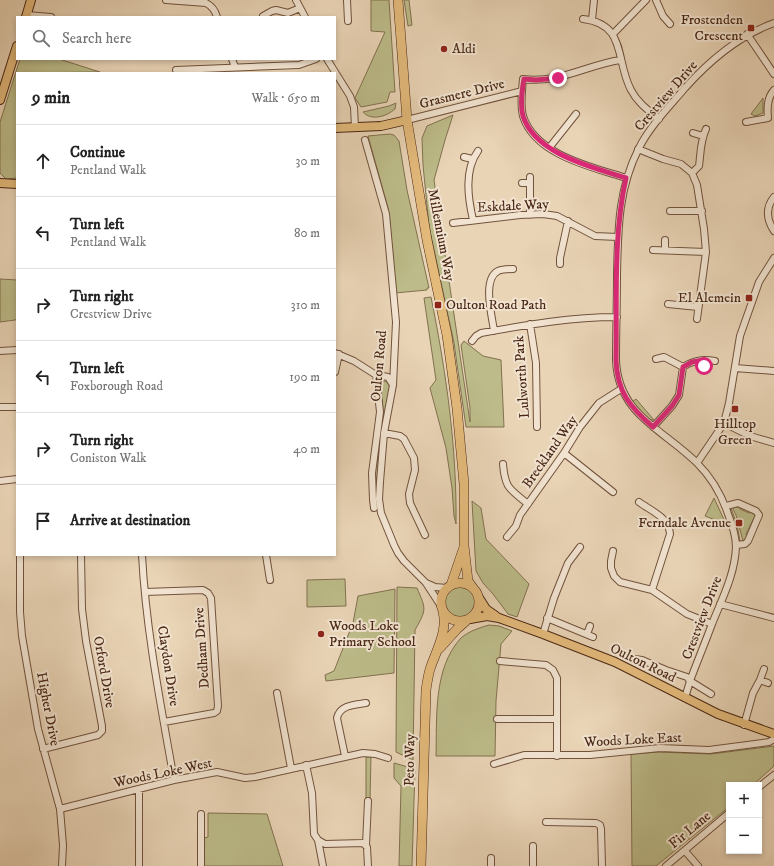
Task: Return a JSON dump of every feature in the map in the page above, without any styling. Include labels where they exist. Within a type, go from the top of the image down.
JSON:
[{"type":"highway","name":"Millennium Way","points":[[398,0],[407,120],[427,240],[451,362],[462,456],[465,508],[464,546],[468,581],[473,588]]},
{"type":"highway","name":"Millennium Way","points":[[449,587],[464,546]]},
{"type":"highway","points":[[460,583],[465,583],[473,588],[479,598],[479,608],[474,616],[468,620],[456,621],[446,616],[442,609],[442,596],[449,587],[460,583]]},
{"type":"highway","name":"Peto Way","points":[[421,866],[425,705],[427,681],[444,625],[442,609]]},
{"type":"highway","name":"Peto Way","points":[[435,655],[444,643],[468,620]]},
{"type":"main road","points":[[26,16],[31,0]]},
{"type":"main road","points":[[0,100],[16,49]]},
{"type":"main road","points":[[336,128],[381,126],[407,120]]},
{"type":"main road","points":[[1,184],[16,184]]},
{"type":"main road","name":"Oulton Road","points":[[479,598],[486,609],[499,618]]},
{"type":"main road","name":"Oulton Road","points":[[468,620],[487,616],[499,618],[543,634],[615,662],[718,714],[774,734]]},
{"type":"street","points":[[166,0],[206,3],[211,6],[217,16]]},
{"type":"street","points":[[296,0],[304,16]]},
{"type":"street","points":[[347,0],[348,21]]},
{"type":"street","points":[[592,20],[594,0]]},
{"type":"street","points":[[613,34],[646,0]]},
{"type":"street","points":[[656,0],[663,16],[673,23],[669,30]]},
{"type":"street","points":[[263,16],[276,10],[288,13],[300,8]]},
{"type":"street","points":[[583,19],[592,20],[603,25],[613,34],[617,42],[620,60],[626,78],[635,96],[642,105],[659,119]]},
{"type":"street","name":"Crestview Drive","points":[[685,698],[690,681],[733,572],[736,545],[734,529],[726,506],[711,480],[697,463],[634,410],[621,389],[616,370],[618,237],[622,196],[626,178],[638,149],[648,131],[690,82],[724,49],[747,34],[774,23]]},
{"type":"street","points":[[747,34],[774,74]]},
{"type":"street","points":[[232,60],[235,67]]},
{"type":"street","points":[[176,70],[299,65],[313,60]]},
{"type":"street","points":[[328,60],[335,72]]},
{"type":"street","points":[[620,60],[605,62],[558,78],[536,80],[524,79],[522,91],[523,116],[529,127],[549,148],[580,163],[626,178]]},
{"type":"street","points":[[336,73],[350,96],[354,107],[355,128]]},
{"type":"street","points":[[746,122],[771,117],[767,105],[769,97],[774,90]]},
{"type":"street","name":"Grasmere Drive","points":[[407,120],[522,91]]},
{"type":"street","points":[[549,148],[576,114]]},
{"type":"street","points":[[692,173],[699,166],[700,149],[706,128]]},
{"type":"street","points":[[693,133],[703,136]]},
{"type":"street","name":"Oulton Road","points":[[365,140],[386,214],[390,242],[396,322],[392,385],[384,433],[380,482],[379,499],[381,513],[398,553],[426,583],[442,609]]},
{"type":"street","points":[[638,149],[663,160],[681,164],[692,173],[697,185],[702,211],[706,252],[697,319]]},
{"type":"street","points":[[473,220],[470,207],[469,190],[472,159],[478,151]]},
{"type":"street","points":[[464,157],[472,159]]},
{"type":"street","points":[[522,183],[530,180],[530,214]]},
{"type":"street","points":[[774,197],[768,212],[769,224],[774,231]]},
{"type":"street","points":[[670,211],[702,211]]},
{"type":"street","name":"Eskdale Way","points":[[453,223],[530,214],[543,214],[557,216],[596,236],[618,237]]},
{"type":"street","points":[[560,264],[564,254],[568,221]]},
{"type":"street","points":[[664,250],[665,240]]},
{"type":"street","points":[[653,250],[706,252]]},
{"type":"street","points":[[697,463],[724,423],[740,336],[759,282],[774,258]]},
{"type":"street","points":[[494,331],[488,288],[491,278],[504,267],[513,269]]},
{"type":"street","points":[[668,304],[698,306]]},
{"type":"street","points":[[675,304],[675,312]]},
{"type":"street","points":[[472,341],[481,333],[530,324],[581,318],[617,317]]},
{"type":"street","name":"Lulworth Park","points":[[530,324],[536,363],[537,427]]},
{"type":"street","points":[[0,351],[16,350]]},
{"type":"street","points":[[337,353],[354,361],[376,375],[388,377],[392,385]]},
{"type":"street","points":[[656,359],[664,354],[683,367]]},
{"type":"street","points":[[683,367],[692,362],[715,362]]},
{"type":"street","points":[[653,427],[672,406],[679,395],[683,367]]},
{"type":"street","points":[[735,368],[774,371]]},
{"type":"street","points":[[374,508],[372,473],[380,412],[376,375]]},
{"type":"street","name":"Breckland Way","points":[[508,536],[516,526],[520,515],[564,453],[580,427],[599,404],[621,389]]},
{"type":"street","points":[[0,407],[16,407]]},
{"type":"street","points":[[724,423],[750,436],[774,443]]},
{"type":"street","points":[[384,433],[400,436],[406,440],[414,458],[415,470],[409,494],[410,503],[425,535]]},
{"type":"street","points":[[564,453],[613,492]]},
{"type":"street","points":[[503,464],[504,479],[509,488],[528,504]]},
{"type":"street","points":[[0,481],[16,479]]},
{"type":"street","points":[[638,502],[665,519],[670,526],[670,534],[652,590]]},
{"type":"street","points":[[726,506],[738,503],[756,511],[759,515],[748,541],[745,544],[736,545]]},
{"type":"street","points":[[543,634],[554,598],[568,563],[580,547]]},
{"type":"street","points":[[613,551],[611,562],[614,576],[620,582],[652,590],[687,614],[712,624]]},
{"type":"street","name":"Higher Drive","points":[[20,556],[20,612],[22,636],[38,729],[60,809],[63,845],[62,866]]},
{"type":"street","name":"Orford Drive","points":[[43,749],[98,735],[102,731],[85,635],[82,609],[81,556]]},
{"type":"street","name":"Claydon Drive","points":[[142,556],[153,657],[174,780]]},
{"type":"street","points":[[266,556],[270,580]]},
{"type":"street","points":[[604,560],[611,562]]},
{"type":"street","points":[[426,583],[435,587],[449,587]]},
{"type":"street","name":"Dedham Drive","points":[[145,592],[203,590],[208,593],[211,598],[218,706],[217,711],[214,713],[164,722]]},
{"type":"street","points":[[720,604],[774,618]]},
{"type":"street","points":[[548,618],[590,636],[590,626]]},
{"type":"street","points":[[635,659],[643,657],[666,670],[687,677],[690,681],[711,694]]},
{"type":"street","points":[[500,660],[546,665],[553,670],[557,678],[557,756]]},
{"type":"street","points":[[744,724],[753,693],[764,669]]},
{"type":"street","points":[[760,680],[768,682]]},
{"type":"street","points":[[276,693],[291,768]]},
{"type":"street","points":[[345,756],[337,718],[338,714],[345,707],[366,703]]},
{"type":"street","points":[[497,719],[557,719]]},
{"type":"street","name":"Woods Loke East","points":[[494,764],[524,755],[590,755],[660,748],[709,750],[769,742],[774,739]]},
{"type":"street","name":"Woods Loke West","points":[[60,809],[174,780],[217,772],[245,778],[306,766],[345,756],[368,754],[388,758]]},
{"type":"street","points":[[225,774],[226,766]]},
{"type":"street","points":[[306,766],[312,793],[314,834],[318,840],[323,866]]},
{"type":"street","points":[[762,785],[774,775]]},
{"type":"street","points":[[139,789],[139,866]]},
{"type":"street","points":[[368,801],[366,845],[368,866]]},
{"type":"street","points":[[201,814],[201,866]]},
{"type":"street","name":"Fir Lane","points":[[666,866],[726,816]]},
{"type":"street","points":[[546,822],[596,823],[600,825],[602,866]]},
{"type":"street","points":[[318,840],[325,844],[358,842],[366,845]]},
{"type":"street","points":[[532,846],[533,866]]},
{"type":"street","points":[[685,851],[698,866]]},
{"type":"street","points":[[491,858],[491,866]]},
{"type":"shaded area","points":[[371,0],[389,0],[395,92],[390,92],[387,102],[361,107],[355,98],[385,32],[371,31]]},
{"type":"shaded area","points":[[404,0],[409,0],[412,25],[408,26]]},
{"type":"shaded area","points":[[20,60],[62,60],[100,72],[16,72],[16,178],[6,179],[0,173],[0,122]]},
{"type":"shaded area","points":[[763,98],[763,113],[755,116],[751,114]]},
{"type":"shaded area","points":[[396,103],[395,109],[383,116],[374,117],[366,115],[363,112],[389,106]]},
{"type":"shaded area","points":[[453,115],[434,180],[470,422],[470,408],[461,345],[464,341],[483,356],[501,360],[504,427],[466,427],[454,343],[429,226],[422,138],[427,126]]},
{"type":"shaded area","points":[[394,135],[399,141],[407,190],[429,288],[427,288],[427,290],[395,293],[388,208],[368,136]]},
{"type":"shaded area","points":[[0,279],[16,280],[16,320],[0,322]]},
{"type":"shaded area","points":[[431,297],[450,410],[455,467],[456,524],[446,448],[430,388],[436,380],[424,298]]},
{"type":"shaded area","points":[[385,381],[390,387],[381,448],[377,508],[374,472],[383,413],[380,386],[382,382]]},
{"type":"shaded area","points":[[636,399],[654,420],[648,419],[639,411],[632,402]]},
{"type":"shaded area","points":[[714,498],[726,524],[705,516]]},
{"type":"shaded area","points":[[472,501],[481,508],[486,539],[529,584],[517,617],[508,614],[483,583],[476,571]]},
{"type":"shaded area","points":[[733,505],[740,506],[740,509],[749,513],[752,512],[755,516],[746,534],[747,537],[743,541],[733,509]]},
{"type":"shaded area","points":[[731,508],[737,524],[740,541],[738,539],[730,511]]},
{"type":"shaded area","points":[[345,579],[346,606],[307,607],[307,580]]},
{"type":"shaded area","points":[[460,586],[466,587],[473,593],[476,602],[475,608],[469,615],[460,618],[454,617],[447,611],[444,602],[445,596],[451,589]]},
{"type":"shaded area","points":[[397,587],[417,588],[424,609],[422,618],[415,630],[413,760],[396,752]]},
{"type":"shaded area","points":[[395,589],[394,673],[326,681],[325,675],[334,671],[353,623],[358,596]]},
{"type":"shaded area","points":[[489,625],[499,626],[512,631],[501,644],[496,701],[495,756],[436,756],[438,694],[445,664],[452,650],[461,638],[471,632]]},
{"type":"shaded area","points":[[774,746],[774,766],[756,782],[726,782],[726,809],[656,866],[632,866],[631,754],[659,752],[711,754]]},
{"type":"shaded area","points":[[366,757],[371,757],[370,799],[366,798]]},
{"type":"shaded area","points":[[394,763],[415,769],[412,866],[399,866],[401,786],[394,778]]},
{"type":"shaded area","points":[[208,813],[267,814],[283,866],[204,866],[204,838],[208,837]]},
{"type":"place","name":"Frostenden Crescent","points":[[751,28]]},
{"type":"place","name":"Aldi","points":[[444,49]]},
{"type":"place","name":"El Alemein","points":[[749,298]]},
{"type":"place","name":"Oulton Road Path","points":[[438,305]]},
{"type":"place","name":"Hilltop Green","points":[[735,409]]},
{"type":"place","name":"Ferndale Avenue","points":[[739,523]]},
{"type":"place","name":"Woods Loke Primary School","points":[[321,634]]},
{"type":"route","points":[[558,78],[536,80],[524,79],[522,91],[523,116],[529,127],[546,145],[561,155],[580,163],[626,178],[622,196],[618,237],[616,360],[616,370],[621,389],[625,397],[634,410],[653,427],[672,406],[679,395],[683,367],[692,362],[704,360],[704,366]]}]
